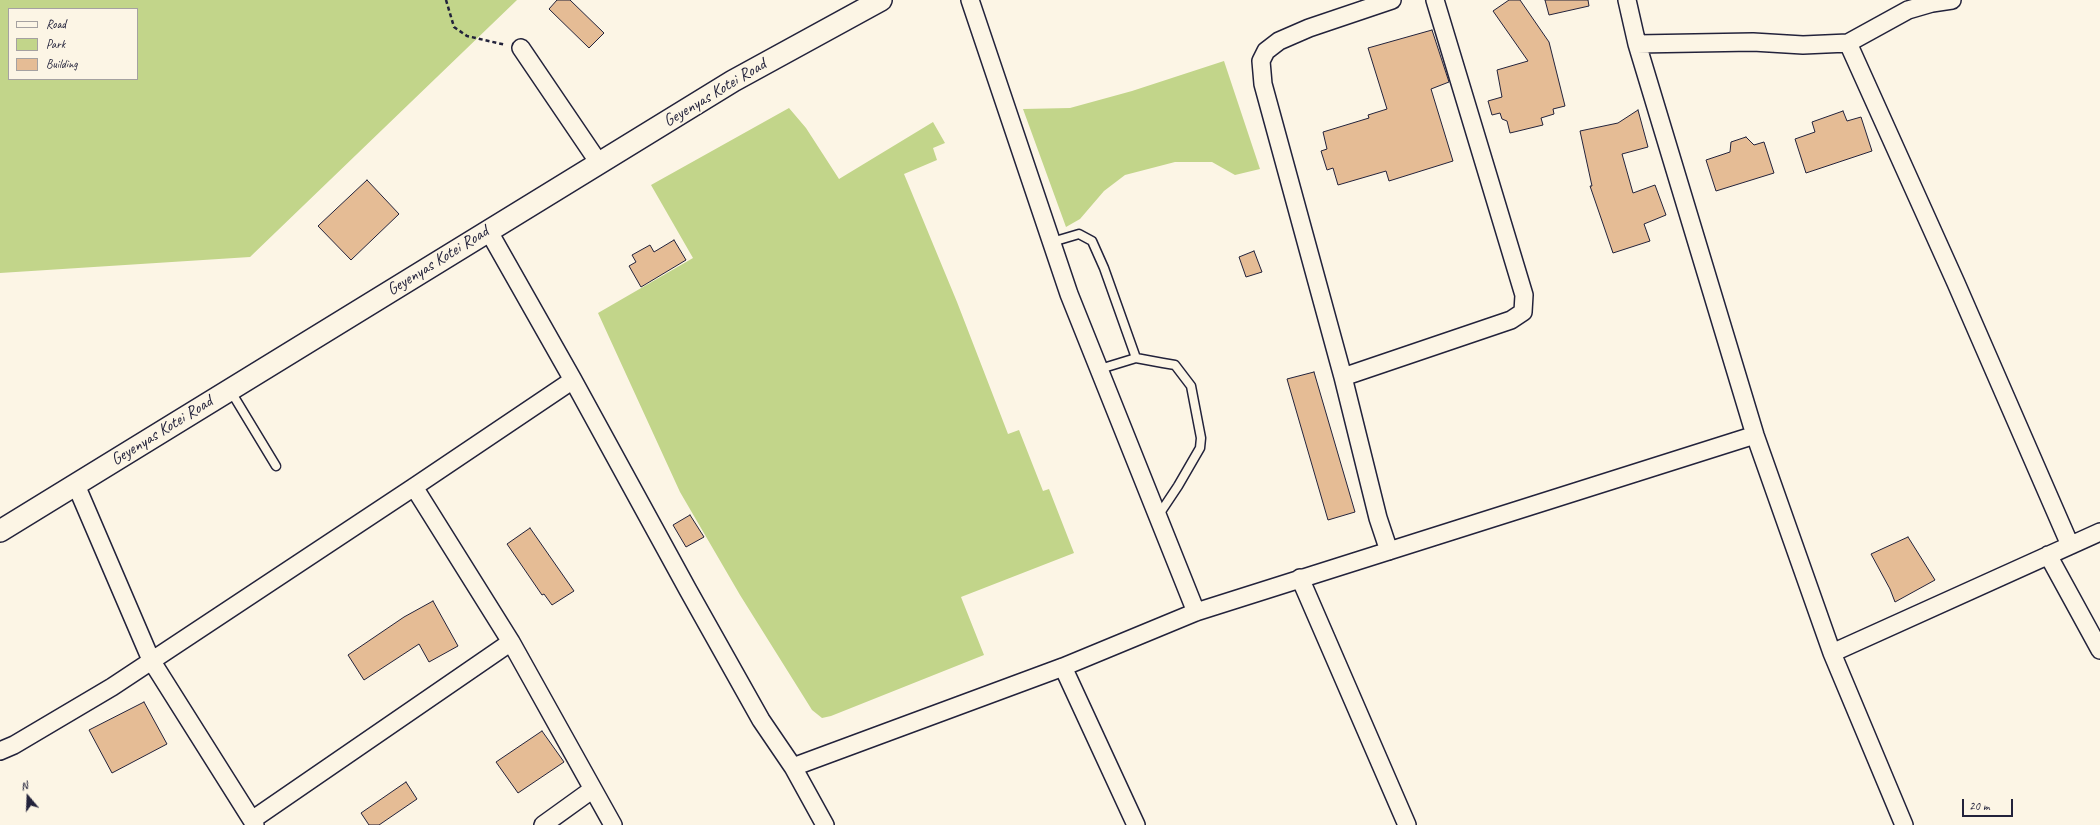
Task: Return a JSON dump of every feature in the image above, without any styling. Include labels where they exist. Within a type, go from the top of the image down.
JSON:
[{"type":"street","name":"Geyenyas Kotei Road","points":[[0,531],[488,230],[733,81],[881,0]]},
{"type":"street","points":[[970,0],[1069,294],[1196,612]]},
{"type":"street","points":[[1389,551],[1378,518],[1343,377],[1263,84],[1261,61],[1266,51],[1279,41],[1309,28],[1392,0]]},
{"type":"street","points":[[1343,377],[1511,320],[1524,312],[1524,295],[1435,0]]},
{"type":"street","points":[[1627,0],[1637,44],[1755,435],[1832,653],[1904,825]]},
{"type":"street","points":[[1637,44],[1753,42],[1803,45],[1848,43],[1908,10],[1932,3],[1952,0]]},
{"type":"street","points":[[1848,43],[1956,283],[2070,545]]},
{"type":"street","points":[[521,48],[599,163]]},
{"type":"street","points":[[488,230],[573,380],[688,590],[762,720],[793,767],[825,825]]},
{"type":"street","points":[[0,751],[14,745],[112,687],[573,380]]},
{"type":"street","points":[[793,767],[1063,667],[1196,612],[1755,435]]},
{"type":"street","points":[[76,485],[151,660],[254,822],[511,642]]},
{"type":"street","points":[[414,487],[511,642],[613,825]]},
{"type":"street","points":[[1832,653],[2100,532]]},
{"type":"street","points":[[2048,555],[2100,650]]},
{"type":"street","points":[[1300,578],[1407,825]]},
{"type":"street","points":[[1063,667],[1136,825]]},
{"type":"street","points":[[543,825],[593,790]]},
{"type":"lane","points":[[1052,242],[1079,234],[1092,242],[1104,268],[1136,358]]},
{"type":"lane","points":[[1100,370],[1136,358],[1174,365],[1183,374],[1190,386],[1201,438],[1200,448],[1178,486],[1158,516]]},
{"type":"lane","points":[[230,390],[276,466]]},
{"type":"path","points":[[446,0],[454,27],[467,36],[521,48]]},
{"type":"green space","points":[[0,0],[517,0],[250,257],[0,273]]},
{"type":"green space","points":[[1224,61],[1260,169],[1235,175],[1212,162],[1175,162],[1125,175],[1104,191],[1080,219],[1066,227],[1023,109],[1070,108],[1132,91]]},
{"type":"green space","points":[[789,108],[806,128],[839,179],[933,122],[945,143],[933,148],[937,160],[904,174],[957,302],[1008,434],[1019,430],[1043,491],[1049,489],[1074,553],[961,597],[984,655],[831,716],[822,718],[812,710],[740,595],[680,492],[598,313],[693,258],[651,185]]},
{"type":"building","points":[[557,0],[570,0],[604,33],[589,48],[549,9]]},
{"type":"building","points":[[1509,0],[1520,0],[1549,42],[1565,106],[1553,109],[1554,114],[1541,118],[1543,125],[1510,133],[1507,121],[1502,119],[1500,113],[1492,115],[1488,101],[1502,97],[1497,70],[1528,61],[1493,11]]},
{"type":"building","points":[[1545,0],[1588,0],[1589,6],[1549,15]]},
{"type":"building","points":[[1432,30],[1449,82],[1431,89],[1453,161],[1389,181],[1386,171],[1338,185],[1333,168],[1327,170],[1321,151],[1327,149],[1323,132],[1369,118],[1368,115],[1387,109],[1368,48]]},
{"type":"building","points":[[1638,110],[1648,147],[1622,154],[1633,193],[1655,185],[1666,215],[1644,224],[1650,241],[1613,253],[1590,186],[1592,186],[1580,131],[1618,123]]},
{"type":"building","points":[[1843,111],[1847,121],[1861,117],[1872,151],[1806,173],[1795,139],[1815,132],[1812,122]]},
{"type":"building","points":[[1746,137],[1754,145],[1764,142],[1774,173],[1716,191],[1706,160],[1730,152],[1731,142]]},
{"type":"building","points":[[367,180],[399,214],[351,260],[318,226]]},
{"type":"building","points":[[674,240],[686,260],[641,287],[629,266],[636,262],[632,255],[650,245],[654,252]]},
{"type":"building","points":[[1254,251],[1262,272],[1246,277],[1239,257]]},
{"type":"building","points":[[1314,372],[1355,512],[1328,520],[1287,379]]},
{"type":"building","points":[[690,515],[704,537],[686,547],[673,525]]},
{"type":"building","points":[[530,528],[574,591],[552,605],[544,594],[542,595],[507,544]]},
{"type":"building","points":[[1908,537],[1935,580],[1895,602],[1890,589],[1871,554]]},
{"type":"building","points":[[433,601],[458,646],[429,662],[419,644],[364,680],[348,655],[404,617]]},
{"type":"building","points":[[144,702],[167,744],[112,773],[89,730]]},
{"type":"building","points":[[542,731],[564,762],[518,793],[496,762]]},
{"type":"building","points":[[406,782],[417,799],[379,825],[369,825],[361,813]]}]
